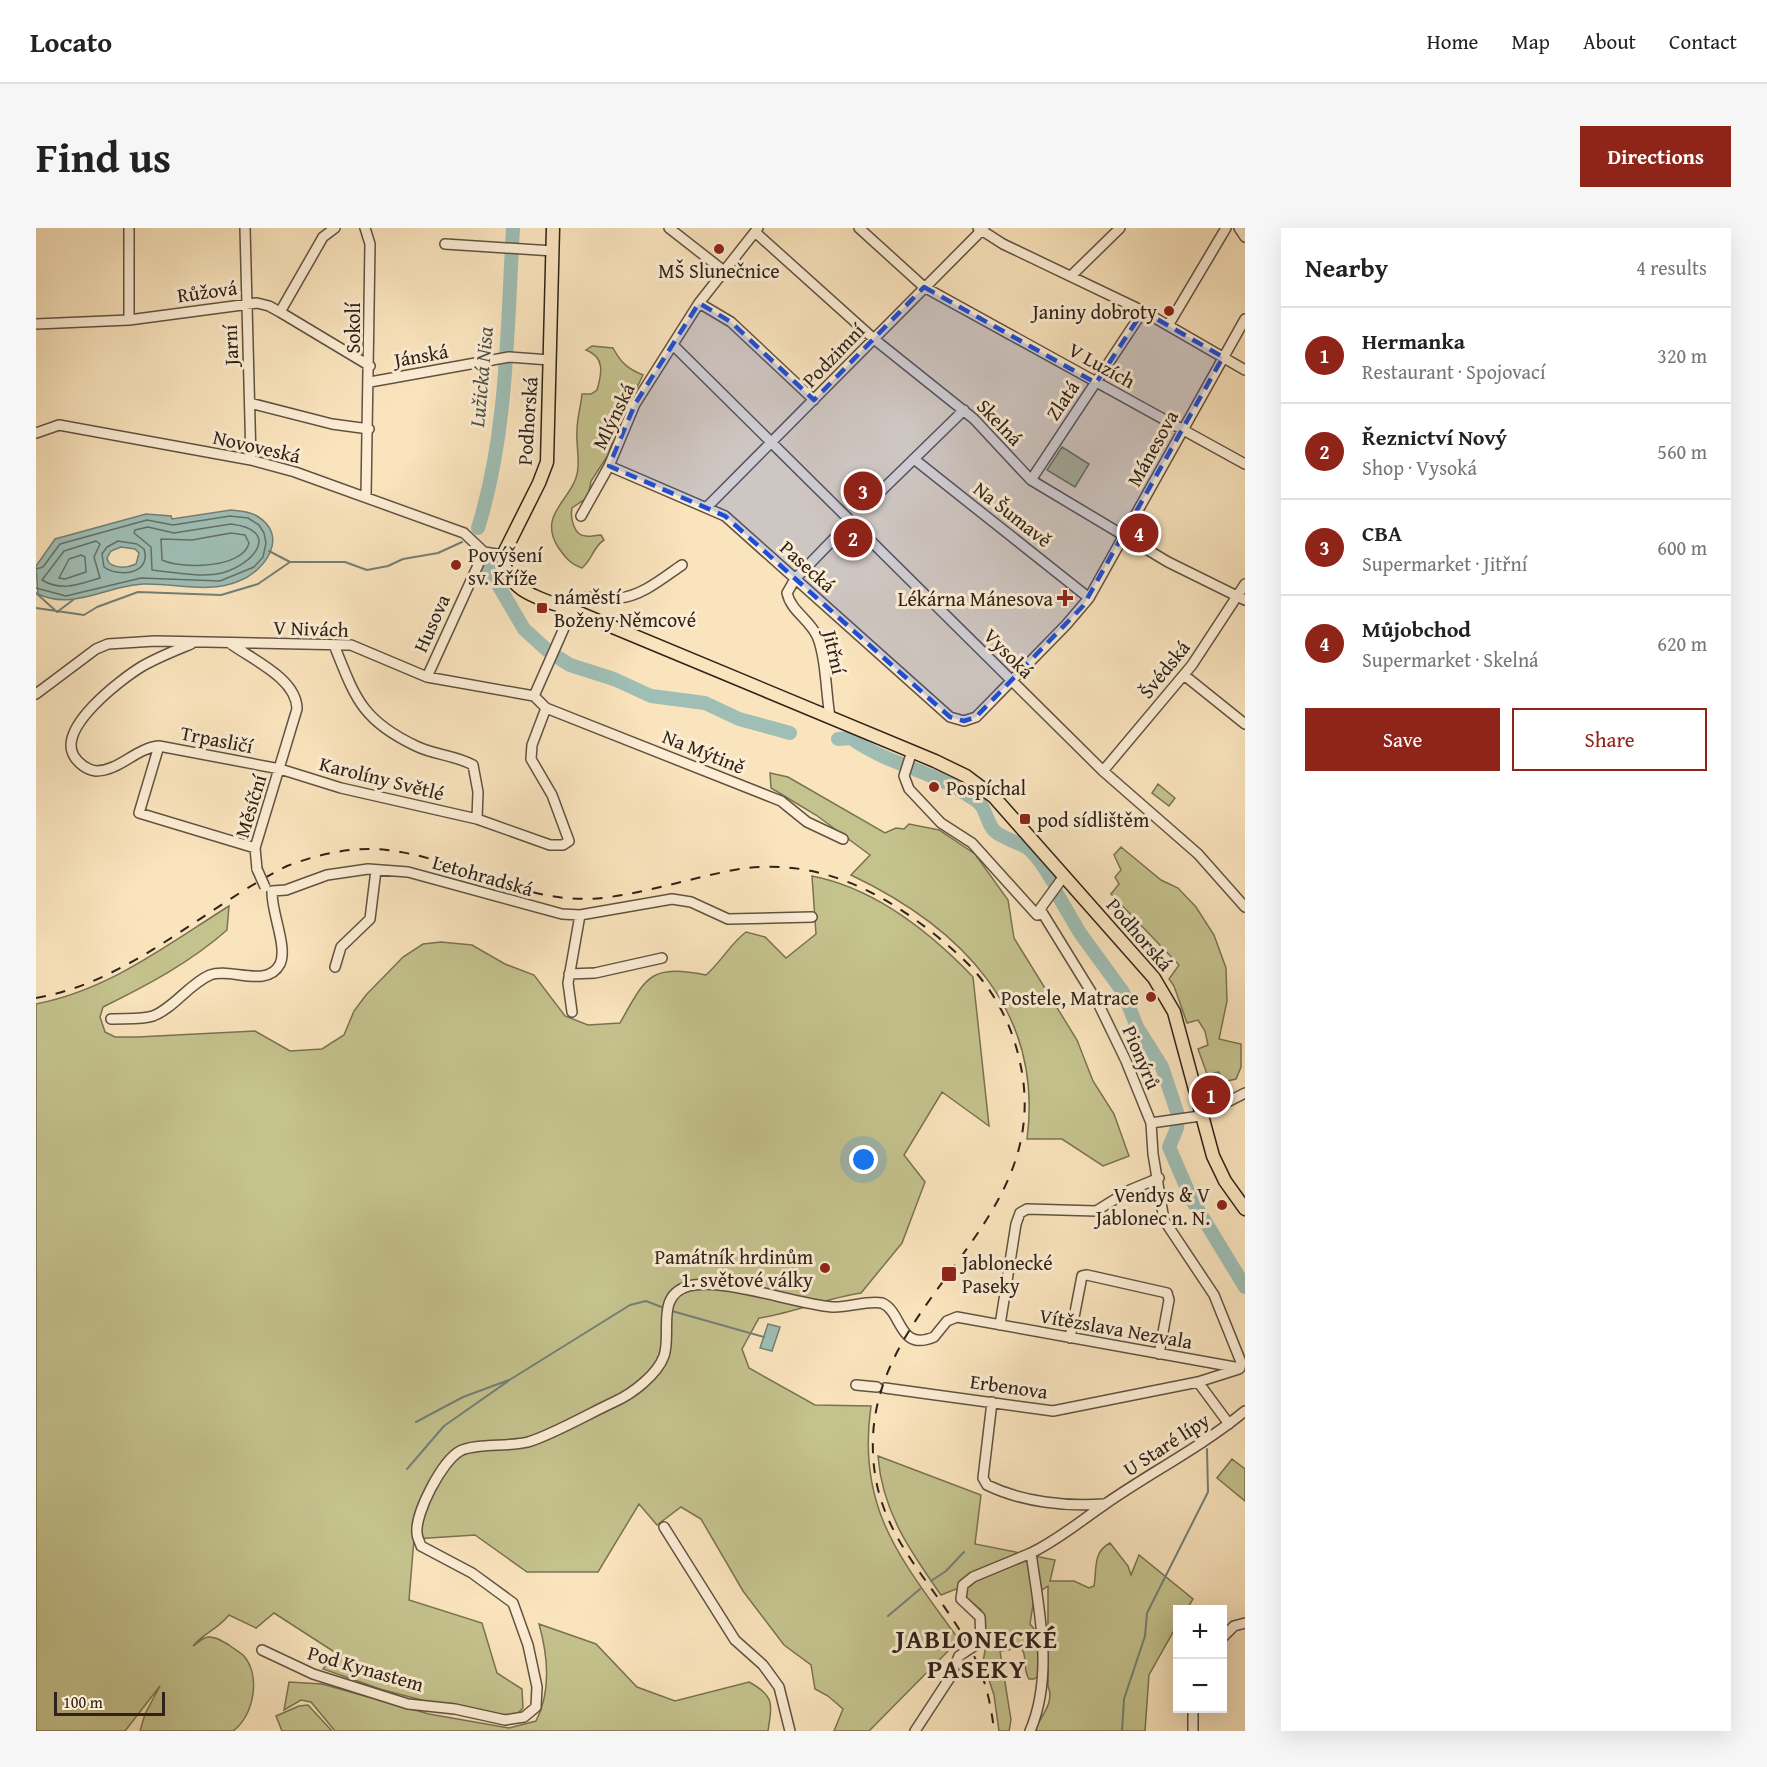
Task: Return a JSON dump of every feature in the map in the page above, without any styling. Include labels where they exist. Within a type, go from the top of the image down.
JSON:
[{"type":"main road","name":"Podhorská","points":[[553,228],[547,462],[503,555],[508,576],[513,584],[535,598],[569,608],[830,717],[910,755],[966,776],[984,788],[1154,978],[1168,998],[1174,1012],[1200,1116],[1216,1164],[1245,1209]]},
{"type":"street","points":[[129,228],[129,320]]},
{"type":"street","name":"Jarní","points":[[245,228],[251,460]]},
{"type":"street","points":[[280,312],[323,237],[335,228]]},
{"type":"street","name":"Sokolí","points":[[365,228],[370,244],[370,382],[366,496]]},
{"type":"street","points":[[669,228],[724,271]]},
{"type":"street","name":"V Luzích","points":[[859,228],[924,287],[1245,464]]},
{"type":"street","points":[[1072,275],[1120,228]]},
{"type":"street","points":[[1169,324],[1226,228]]},
{"type":"street","points":[[1239,228],[1245,237]]},
{"type":"street","points":[[982,229],[1003,244],[1072,275],[1169,324],[1245,370]]},
{"type":"street","name":"Podzimní","points":[[707,507],[982,229]]},
{"type":"street","name":"Mlýnská","points":[[581,516],[609,466],[635,404],[674,346],[699,303],[757,230]]},
{"type":"street","name":"Skelná","points":[[757,230],[874,339],[964,410],[1030,480],[1205,582],[1241,598]]},
{"type":"street","points":[[445,244],[553,251]]},
{"type":"street","points":[[699,303],[744,334],[814,400]]},
{"type":"street","name":"Růžová","points":[[36,324],[129,320],[247,304],[269,306],[370,366]]},
{"type":"street","name":"Zlatá","points":[[1030,480],[1143,311]]},
{"type":"street","name":"Mánesova","points":[[964,721],[976,717],[1072,619],[1089,598],[1245,319]]},
{"type":"street","name":"Vysoká","points":[[674,346],[1103,771],[1198,854],[1245,907]]},
{"type":"street","name":"Jánská","points":[[370,382],[509,357],[550,360]]},
{"type":"street","points":[[250,403],[332,424],[369,429]]},
{"type":"street","points":[[878,494],[964,410]]},
{"type":"street","name":"Novoveská","points":[[36,433],[59,425],[251,460],[366,496],[464,533],[484,552]]},
{"type":"street","name":"Na Šumavě","points":[[914,459],[1089,598]]},
{"type":"street","name":"Pasecká","points":[[609,466],[725,516],[946,713],[956,720],[964,721]]},
{"type":"street","points":[[795,579],[851,521]]},
{"type":"street","points":[[484,552],[503,555]]},
{"type":"street","name":"Husova","points":[[427,677],[484,552]]},
{"type":"street","points":[[534,696],[570,601],[579,598],[622,598],[637,592],[682,565]]},
{"type":"street","name":"Jitřní","points":[[795,579],[788,593],[790,604],[811,626],[818,638],[830,717]]},
{"type":"street","name":"Švédská","points":[[1103,771],[1203,651],[1241,598],[1245,584]]},
{"type":"street","name":"V Nivách","points":[[36,694],[96,649],[108,644],[155,641],[190,644],[351,645],[427,677],[534,696]]},
{"type":"street","points":[[159,746],[147,747],[111,768],[95,771],[84,767],[75,758],[70,743],[75,728],[119,681],[142,666],[190,644]]},
{"type":"street","name":"Měsíční","points":[[111,1019],[153,1016],[210,975],[223,973],[257,977],[272,974],[280,964],[282,951],[269,889],[257,869],[255,848],[297,709],[297,697],[289,686],[231,644]]},
{"type":"street","points":[[334,645],[357,701],[370,717],[417,747],[458,757],[473,765],[478,792],[477,819]]},
{"type":"street","points":[[1184,675],[1245,724]]},
{"type":"street","name":"Na Mýtině","points":[[534,696],[546,708],[781,801],[807,822],[843,839]]},
{"type":"street","name":"Karolíny Světlé","points":[[280,769],[341,788],[477,819],[550,845],[563,845],[569,841],[552,795],[531,759],[532,745],[546,708]]},
{"type":"street","name":"Trpasličí","points":[[255,848],[139,813],[159,746],[280,769]]},
{"type":"street","name":"Pionýrů","points":[[910,755],[904,771],[909,789],[941,823],[972,843],[1037,915],[1042,914],[1098,1003],[1126,1061],[1151,1123],[1153,1154],[1159,1178],[1164,1220],[1214,1295],[1243,1368]]},
{"type":"street","points":[[335,967],[341,947],[370,919],[376,870]]},
{"type":"street","name":"Letohradská","points":[[269,889],[286,890],[327,875],[376,870],[408,872],[532,908],[580,915],[672,899],[691,902],[728,919],[812,917]]},
{"type":"street","points":[[1042,914],[1042,904],[1064,876]]},
{"type":"street","points":[[572,1012],[568,983],[580,915]]},
{"type":"street","points":[[569,974],[595,973],[662,958]]},
{"type":"street","points":[[1151,1123],[1200,1116],[1245,1093]]},
{"type":"street","points":[[1000,1325],[1016,1224],[1020,1213],[1027,1209],[1096,1211],[1130,1190],[1159,1178]]},
{"type":"street","points":[[1070,1338],[1082,1276],[1087,1275],[1167,1293],[1169,1300],[1159,1354]]},
{"type":"street","name":"Vítězslava Nezvala","points":[[651,1375],[663,1359],[667,1344],[667,1305],[676,1290],[690,1286],[722,1287],[832,1306],[882,1303],[891,1310],[904,1332],[919,1339],[934,1336],[947,1322],[957,1317],[1243,1368]]},
{"type":"street","name":"Erbenova","points":[[856,1385],[1053,1411],[1198,1382],[1243,1368]]},
{"type":"street","name":"Pod Kynastem","points":[[262,1650],[313,1674],[408,1704],[455,1709],[505,1720],[524,1717],[536,1707],[537,1687],[528,1645],[513,1603],[472,1573],[421,1546],[417,1534],[419,1513],[433,1486],[461,1451],[470,1447],[494,1447],[529,1441],[621,1399],[651,1375]]},
{"type":"street","points":[[1198,1382],[1230,1424]]},
{"type":"street","name":"U Staré lípy","points":[[992,1402],[983,1478],[987,1485],[1028,1498],[1081,1506],[1104,1504]]},
{"type":"street","name":"U Staré lípy","points":[[1031,1553],[1056,1541],[1104,1504],[1210,1440],[1245,1411]]},
{"type":"street","points":[[664,1527],[735,1640],[763,1665],[778,1687],[790,1731]]},
{"type":"street","points":[[915,1731],[949,1679],[959,1656],[981,1639],[980,1617],[961,1599],[963,1585],[974,1577],[1031,1553],[1041,1629],[1042,1691],[1030,1731]]},
{"type":"street","points":[[1227,1633],[1234,1626],[1245,1623]]},
{"type":"street","points":[[1193,1713],[1193,1731]]},
{"type":"highlighted area","points":[[924,287],[1096,383],[1143,311],[1223,357],[1083,606],[976,717],[964,721],[950,717],[725,516],[609,466],[635,404],[699,303],[731,322],[814,400]]},
{"type":"shaded area","points":[[592,346],[613,348],[625,365],[643,375],[615,433],[608,455],[591,481],[588,497],[572,508],[572,521],[578,533],[588,536],[601,535],[604,540],[582,568],[568,560],[558,547],[553,535],[552,524],[554,514],[576,478],[577,426],[582,394],[591,394],[597,390],[599,384],[601,372],[599,361],[586,350]]},
{"type":"shaded area","points":[[1062,447],[1089,464],[1075,487],[1047,470]]},
{"type":"shaded area","points":[[770,773],[788,777],[885,833],[896,828],[904,829],[909,824],[939,830],[975,854],[1008,900],[1014,938],[1077,1040],[1093,1081],[1114,1114],[1129,1156],[1103,1166],[1062,1139],[1027,1139],[1029,1093],[1022,1051],[1008,1012],[986,978],[959,947],[927,920],[891,896],[851,875],[870,855],[816,815],[771,788]]},
{"type":"shaded area","points":[[1158,784],[1175,798],[1169,806],[1152,793]]},
{"type":"shaded area","points":[[1121,847],[1161,880],[1178,888],[1196,907],[1214,935],[1226,968],[1227,1001],[1219,1039],[1241,1044],[1241,1067],[1236,1079],[1222,1082],[1219,1072],[1207,1074],[1198,1049],[1208,1045],[1205,1031],[1198,1020],[1187,1023],[1174,986],[1169,979],[1179,965],[1111,894],[1119,884],[1115,877],[1121,870],[1114,855]]},
{"type":"shaded area","points":[[812,876],[857,891],[900,914],[920,928],[973,977],[989,1126],[942,1092],[904,1155],[925,1182],[902,1243],[861,1293],[759,1318],[742,1349],[749,1368],[815,1405],[871,1406],[868,1443],[870,1475],[877,1505],[902,1558],[959,1640],[869,1731],[834,1731],[843,1709],[828,1696],[815,1689],[811,1665],[784,1645],[743,1591],[701,1519],[681,1507],[657,1525],[639,1504],[598,1572],[527,1572],[475,1535],[414,1539],[409,1600],[482,1623],[497,1673],[522,1689],[523,1708],[516,1715],[492,1714],[455,1704],[425,1701],[380,1689],[323,1669],[336,1653],[274,1613],[256,1628],[229,1615],[193,1646],[206,1638],[216,1638],[241,1653],[249,1664],[254,1685],[253,1695],[246,1716],[233,1731],[140,1731],[145,1714],[160,1686],[125,1731],[36,1731],[36,1004],[63,997],[113,977],[229,906],[227,930],[213,942],[168,973],[103,1007],[100,1017],[105,1032],[115,1037],[137,1037],[255,1031],[290,1051],[322,1049],[344,1035],[354,1011],[366,995],[403,957],[423,944],[441,942],[472,945],[505,964],[534,975],[565,1016],[588,1025],[620,1023],[636,995],[651,978],[672,971],[706,975],[746,932],[765,937],[786,958],[816,934]]},
{"type":"shaded area","points":[[878,1456],[981,1495],[975,1544],[1055,1560],[1050,1581],[1074,1581],[1089,1588],[1094,1586],[1096,1562],[1100,1551],[1110,1543],[1128,1566],[1131,1575],[1139,1555],[1193,1599],[1189,1605],[1173,1605],[1173,1632],[1149,1675],[1145,1731],[1034,1731],[1050,1698],[1048,1586],[1032,1596],[1034,1598],[1030,1624],[1037,1632],[1040,1675],[1029,1679],[1023,1652],[1017,1644],[1009,1650],[1000,1651],[1011,1720],[1009,1731],[999,1731],[994,1695],[983,1662],[986,1645],[981,1610],[956,1589],[941,1595],[899,1530],[885,1495]]},
{"type":"shaded area","points":[[1232,1459],[1245,1469],[1245,1501],[1217,1478]]},
{"type":"shaded area","points":[[539,1624],[596,1644],[637,1687],[675,1701],[749,1682],[764,1692],[770,1702],[768,1731],[335,1731],[311,1702],[301,1700],[284,1710],[289,1682],[322,1684],[429,1714],[509,1728],[536,1721],[546,1686],[546,1661]]},
{"type":"shaded area","points":[[308,1705],[332,1731],[282,1731],[276,1716],[299,1706]]},
{"type":"water","points":[[231,510],[251,513],[267,524],[272,533],[273,543],[265,561],[257,569],[249,576],[228,585],[204,587],[131,585],[77,599],[64,600],[38,594],[36,566],[55,539],[146,514],[171,516],[172,519]],"holes":[[[121,547],[135,549],[139,553],[136,564],[122,567],[109,563],[107,558],[111,551]]]},
{"type":"water","points":[[768,1324],[780,1327],[772,1351],[760,1348]]},
{"type":"waterway","name":"Lužická Nisa","points":[[478,528],[488,492],[501,417],[513,228]]},
{"type":"waterway","points":[[36,608],[84,615],[97,607],[138,592],[221,595],[258,584],[290,562],[345,562],[367,570],[388,566],[403,559],[438,553],[462,542]]},
{"type":"waterway","points":[[269,551],[290,562]]},
{"type":"waterway","name":"Lužická Nisa","points":[[486,564],[524,629],[547,650]]},
{"type":"waterway","points":[[36,593],[57,612],[73,600]]},
{"type":"waterway","name":"Lužická Nisa","points":[[559,658],[570,665],[614,679],[651,696],[705,703],[739,719],[790,733]]},
{"type":"waterway","name":"Lužická Nisa","points":[[838,739],[851,738],[879,754],[938,779],[974,799],[981,805],[994,830],[1030,850],[1054,883]]},
{"type":"waterway","name":"Lužická Nisa","points":[[1056,892],[1080,933],[1123,992],[1137,1027],[1162,1067],[1178,1115],[1177,1128],[1169,1147],[1192,1200],[1245,1287]]},
{"type":"waterway","points":[[407,1469],[444,1426],[511,1379],[630,1305],[646,1301],[664,1308]]},
{"type":"waterway","points":[[672,1311],[764,1337]]},
{"type":"waterway","points":[[416,1422],[463,1397],[509,1380]]},
{"type":"waterway","points":[[1122,1731],[1124,1699],[1145,1636],[1147,1613],[1208,1492],[1207,1449]]},
{"type":"waterway","points":[[931,1581],[946,1571],[964,1552]]},
{"type":"waterway","points":[[888,1616],[920,1589]]},
{"type":"railway","points":[[36,998],[103,977],[165,942],[256,883],[287,866],[324,855],[362,849],[416,855],[523,890],[580,899],[626,894],[734,870],[767,867],[798,869],[828,875],[857,886],[885,900],[937,936],[971,967],[990,991],[1004,1016],[1019,1058],[1024,1117],[1012,1169],[989,1216],[927,1304],[899,1349],[879,1398],[873,1453],[877,1483],[884,1509],[909,1556],[955,1623],[975,1658],[986,1688],[994,1731]]},
{"type":"place","name":"MŠ Slunečnice","points":[[719,249]]},
{"type":"place","name":"Janiny dobroty","points":[[1169,311]]},
{"type":"place","name":"CBA","points":[[863,491]]},
{"type":"place","name":"Můjobchod","points":[[1139,533]]},
{"type":"place","name":"Řeznictví Nový","points":[[853,538]]},
{"type":"place","name":"Povýšení sv. Kříže","points":[[456,565]]},
{"type":"place","name":"Lékárna Mánesova","points":[[1065,598]]},
{"type":"place","name":"náměstí Boženy Němcové","points":[[542,608]]},
{"type":"place","name":"Pospíchal","points":[[934,787]]},
{"type":"place","name":"pod sídlištěm","points":[[1025,819]]},
{"type":"place","name":"Postele, Matrace","points":[[1151,997]]},
{"type":"place","name":"Hermanka","points":[[1211,1095]]},
{"type":"place","name":"Vendys & V Jablonec n. N.","points":[[1222,1205]]},
{"type":"place","name":"Památník hrdinům 1. světové války","points":[[825,1268]]},
{"type":"place","name":"Jablonecké Paseky","points":[[949,1274]]},
{"type":"district","name":"JABLONECKÉ PASEKY","points":[[977,1653]]}]
